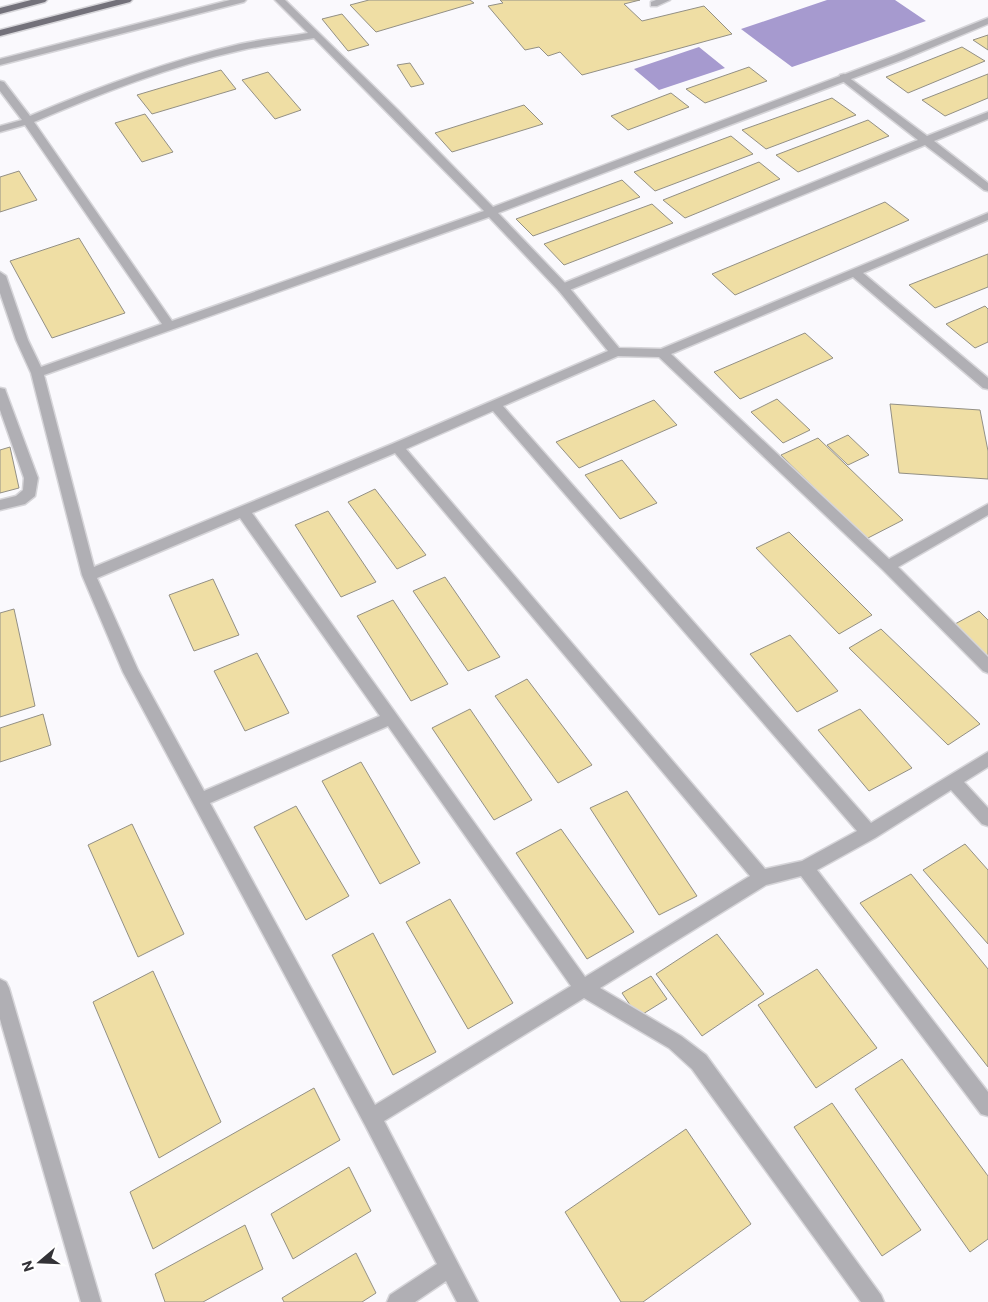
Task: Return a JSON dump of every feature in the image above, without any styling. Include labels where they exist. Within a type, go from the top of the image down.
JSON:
[{"type":"main road","points":[[0,11],[28,2],[42,0]]},
{"type":"main road","points":[[0,33],[127,0]]},
{"type":"street","points":[[0,62],[241,0]]},
{"type":"street","points":[[280,0],[317,35],[491,212],[563,288],[616,352]]},
{"type":"street","points":[[654,4],[665,0]]},
{"type":"street","points":[[37,373],[491,212],[988,21]]},
{"type":"street","points":[[0,129],[28,121],[100,90],[165,68],[242,48],[317,35]]},
{"type":"street","points":[[844,77],[988,188]]},
{"type":"street","points":[[0,84],[28,121],[169,325]]},
{"type":"street","points":[[563,288],[988,115]]},
{"type":"street","points":[[89,574],[397,447],[616,352],[662,353],[988,216]]},
{"type":"street","points":[[854,272],[988,385]]},
{"type":"street","points":[[0,276],[22,340],[37,373],[89,574],[132,672],[372,1118],[468,1302]]},
{"type":"street","points":[[662,353],[888,566],[988,667]]},
{"type":"street","points":[[0,392],[32,478],[30,492],[20,500],[0,505]]},
{"type":"street","points":[[494,404],[869,833]]},
{"type":"street","points":[[397,447],[762,878]]},
{"type":"street","points":[[888,566],[988,509]]},
{"type":"street","points":[[243,511],[582,988],[675,1042],[699,1062],[874,1302]]},
{"type":"street","points":[[200,800],[391,718]]},
{"type":"street","points":[[372,1118],[762,878],[804,868],[869,833],[988,759]]},
{"type":"street","points":[[953,781],[988,819]]},
{"type":"street","points":[[804,868],[988,1107]]},
{"type":"street","points":[[0,988],[3,1010],[91,1302]]},
{"type":"street","points":[[397,1302],[450,1267]]},
{"type":"shaded area","points":[[827,0],[895,0],[926,21],[792,67],[741,29]]},
{"type":"shaded area","points":[[699,47],[725,68],[659,90],[634,69]]},
{"type":"building","points":[[369,0],[470,0],[474,3],[376,32],[350,5]]},
{"type":"building","points":[[500,0],[640,0],[624,4],[642,21],[704,6],[732,34],[582,75],[560,52],[548,56],[539,47],[525,50],[488,6],[503,3]]},
{"type":"building","points":[[342,14],[369,45],[348,51],[322,19]]},
{"type":"building","points":[[988,35],[988,50],[973,40]]},
{"type":"building","points":[[962,47],[985,61],[908,93],[886,77]]},
{"type":"building","points":[[410,63],[424,84],[411,87],[397,65]]},
{"type":"building","points":[[749,67],[767,81],[705,103],[686,89]]},
{"type":"building","points":[[221,70],[236,89],[152,114],[137,95]]},
{"type":"building","points":[[268,72],[301,110],[275,119],[242,80]]},
{"type":"building","points":[[988,74],[988,98],[945,116],[922,100]]},
{"type":"building","points":[[671,93],[689,107],[628,130],[611,116]]},
{"type":"building","points":[[832,98],[856,115],[766,149],[742,130]]},
{"type":"building","points":[[524,105],[543,124],[452,152],[435,133]]},
{"type":"building","points":[[145,114],[173,152],[142,162],[115,123]]},
{"type":"building","points":[[868,120],[889,136],[798,172],[776,155]]},
{"type":"building","points":[[731,136],[753,154],[655,191],[634,172]]},
{"type":"building","points":[[759,162],[780,179],[685,218],[663,200]]},
{"type":"building","points":[[19,171],[37,200],[0,212],[0,177]]},
{"type":"building","points":[[622,180],[640,197],[533,236],[516,219]]},
{"type":"building","points":[[885,202],[909,220],[735,295],[712,274]]},
{"type":"building","points":[[652,204],[673,223],[564,265],[544,244]]},
{"type":"building","points":[[79,238],[125,313],[52,338],[10,261]]},
{"type":"building","points":[[988,254],[988,287],[935,308],[909,285]]},
{"type":"building","points":[[985,306],[988,309],[988,342],[975,348],[946,324]]},
{"type":"building","points":[[805,333],[833,358],[740,399],[714,372]]},
{"type":"building","points":[[777,399],[810,430],[783,443],[751,412]]},
{"type":"building","points":[[654,400],[677,425],[579,468],[556,442]]},
{"type":"building","points":[[890,404],[980,410],[988,451],[988,479],[899,473]]},
{"type":"building","points":[[848,435],[869,455],[848,465],[827,445]]},
{"type":"building","points":[[818,438],[903,520],[866,539],[781,455]]},
{"type":"building","points":[[10,447],[19,488],[0,493],[0,450]]},
{"type":"building","points":[[622,460],[657,503],[620,519],[585,475]]},
{"type":"building","points":[[375,489],[426,555],[397,569],[348,502]]},
{"type":"building","points":[[328,511],[376,582],[341,597],[295,525]]},
{"type":"building","points":[[789,532],[872,615],[839,634],[756,548]]},
{"type":"building","points":[[445,577],[500,657],[468,671],[413,591]]},
{"type":"building","points":[[213,579],[239,635],[194,651],[169,595]]},
{"type":"building","points":[[393,600],[448,684],[411,701],[357,616]]},
{"type":"building","points":[[14,609],[35,706],[0,717],[0,613]]},
{"type":"building","points":[[979,611],[988,620],[988,656],[955,624]]},
{"type":"building","points":[[881,629],[980,724],[948,745],[849,648]]},
{"type":"building","points":[[790,635],[838,691],[797,712],[750,654]]},
{"type":"building","points":[[257,653],[289,713],[245,731],[214,671]]},
{"type":"building","points":[[527,679],[592,765],[558,783],[495,696]]},
{"type":"building","points":[[470,709],[532,800],[494,820],[432,728]]},
{"type":"building","points":[[860,709],[912,768],[869,791],[818,730]]},
{"type":"building","points":[[43,714],[51,745],[0,762],[0,728]]},
{"type":"building","points":[[361,762],[420,863],[380,884],[322,781]]},
{"type":"building","points":[[627,791],[697,896],[659,915],[590,808]]},
{"type":"building","points":[[296,806],[349,896],[306,920],[254,827]]},
{"type":"building","points":[[132,824],[184,934],[138,957],[88,845]]},
{"type":"building","points":[[561,829],[634,932],[587,959],[516,853]]},
{"type":"building","points":[[965,844],[988,870],[988,944],[923,870]]},
{"type":"building","points":[[911,874],[988,969],[988,1067],[860,903]]},
{"type":"building","points":[[450,899],[513,1003],[468,1029],[406,922]]},
{"type":"building","points":[[373,933],[436,1052],[393,1075],[332,955]]},
{"type":"building","points":[[717,934],[764,994],[702,1036],[656,974]]},
{"type":"building","points":[[817,969],[877,1048],[816,1088],[758,1005]]},
{"type":"building","points":[[153,971],[221,1122],[159,1158],[93,1002]]},
{"type":"building","points":[[651,976],[667,999],[638,1017],[622,993]]},
{"type":"building","points":[[902,1059],[988,1176],[988,1239],[970,1252],[855,1089]]},
{"type":"building","points":[[314,1088],[340,1140],[153,1249],[130,1192]]},
{"type":"building","points":[[832,1103],[921,1230],[882,1256],[794,1127]]},
{"type":"building","points":[[686,1129],[751,1224],[643,1302],[621,1302],[565,1212]]},
{"type":"building","points":[[349,1167],[371,1211],[293,1259],[271,1214]]},
{"type":"building","points":[[245,1225],[263,1269],[203,1302],[165,1302],[155,1274]]},
{"type":"building","points":[[356,1253],[376,1293],[362,1302],[284,1302],[282,1298]]}]
